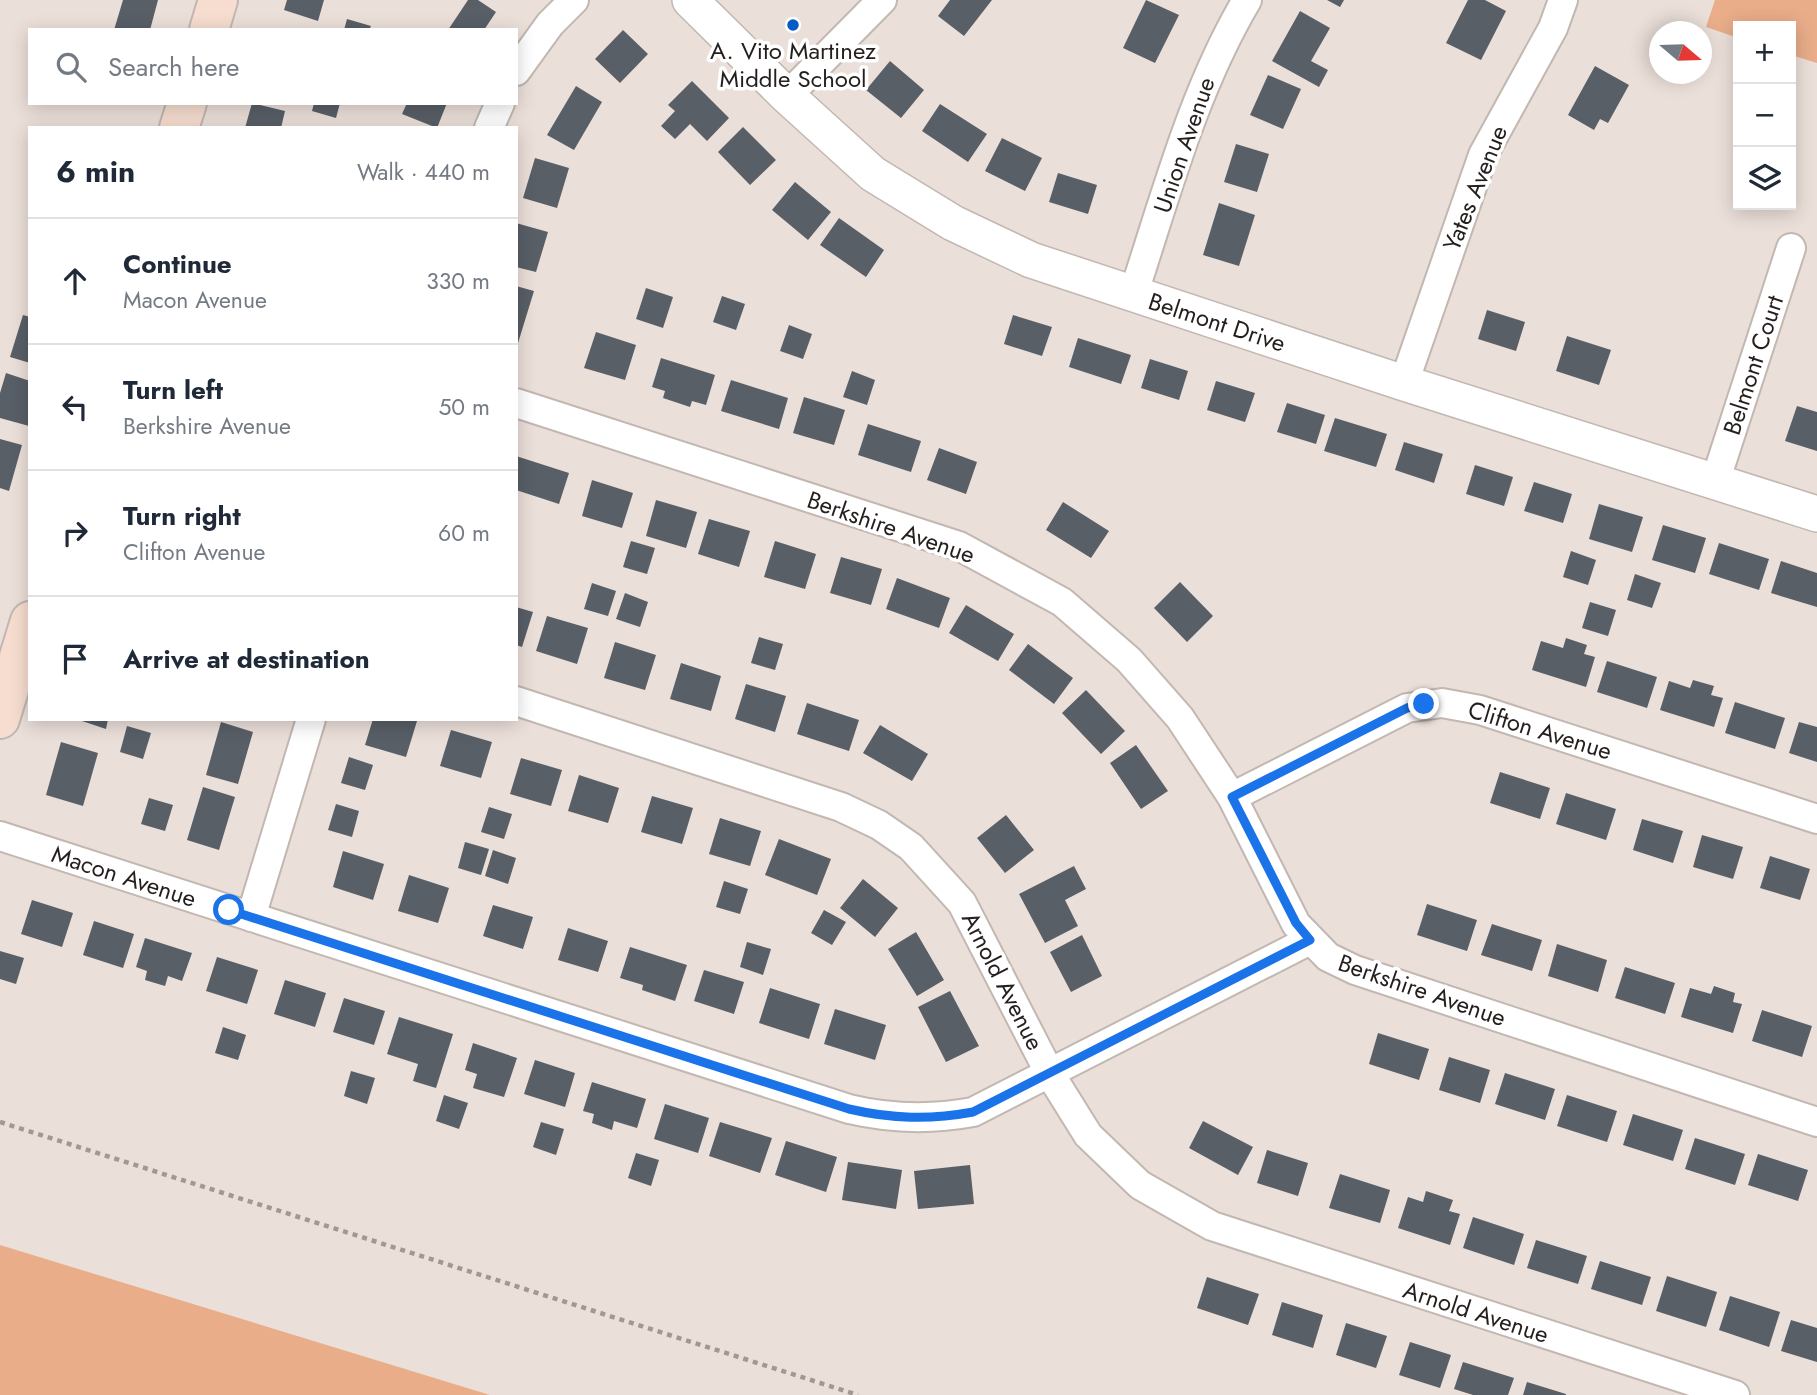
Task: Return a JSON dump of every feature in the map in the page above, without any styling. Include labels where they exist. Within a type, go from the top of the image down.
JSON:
[{"type":"main road","points":[[210,28],[218,0]]},
{"type":"main road","points":[[180,126],[186,105]]},
{"type":"main road","points":[[0,719],[28,628]]},
{"type":"street","points":[[518,68],[550,24],[574,0]]},
{"type":"street","name":"Belmont Drive","points":[[690,0],[787,96],[873,174],[953,223],[1031,260],[1404,383],[1817,514]]},
{"type":"street","points":[[787,96],[882,0]]},
{"type":"street","name":"Union Avenue","points":[[1133,295],[1194,109],[1225,36],[1247,0]]},
{"type":"street","name":"Yates Avenue","points":[[1404,383],[1482,155],[1553,28],[1563,0]]},
{"type":"street","points":[[490,126],[498,105]]},
{"type":"street","name":"Belmont Court","points":[[1716,482],[1791,248]]},
{"type":"street","name":"Berkshire Avenue","points":[[518,403],[959,546],[1062,602],[1129,660],[1180,718],[1232,797],[1296,923],[1328,957],[1355,970],[1817,1122]]},
{"type":"street","name":"Arnold Avenue","points":[[518,702],[841,807],[879,825],[911,847],[962,903],[1050,1074],[1088,1135],[1140,1185],[1212,1226],[1735,1395]]},
{"type":"street","name":"Clifton Avenue","points":[[1232,797],[1407,708],[1442,703],[1480,709],[1817,819]]},
{"type":"street","points":[[251,917],[310,721]]},
{"type":"street","name":"Macon Avenue","points":[[0,836],[873,1114],[918,1119],[973,1112],[1310,940]]},
{"type":"path","points":[[0,1122],[858,1395]]},
{"type":"shaded area","points":[[1715,0],[1817,0],[1817,63],[1796,57],[1796,21],[1733,21],[1733,36],[1712,29],[1712,21],[1708,21]]},
{"type":"shaded area","points":[[0,1245],[490,1395],[0,1395]]},
{"type":"building","points":[[123,0],[158,0],[151,28],[115,28]]},
{"type":"building","points":[[287,0],[324,0],[318,21],[284,10]]},
{"type":"building","points":[[468,0],[478,0],[496,12],[485,28],[449,28]]},
{"type":"building","points":[[950,0],[992,0],[964,36],[938,16]]},
{"type":"building","points":[[1146,0],[1179,15],[1155,63],[1123,48]]},
{"type":"building","points":[[1327,0],[1344,0],[1340,7]]},
{"type":"building","points":[[1468,0],[1485,0],[1506,11],[1481,60],[1446,43]]},
{"type":"building","points":[[1300,11],[1330,28],[1311,61],[1328,70],[1319,87],[1272,61]]},
{"type":"building","points":[[347,19],[371,26],[370,28],[345,28]]},
{"type":"building","points":[[623,30],[648,54],[620,83],[595,59]]},
{"type":"building","points":[[890,61],[924,90],[901,118],[866,90]]},
{"type":"building","points":[[1595,66],[1629,85],[1608,123],[1600,119],[1594,130],[1568,115]]},
{"type":"building","points":[[1268,75],[1301,89],[1283,129],[1250,115]]},
{"type":"building","points":[[692,81],[729,118],[707,141],[690,124],[675,139],[661,126],[675,111],[668,105]]},
{"type":"building","points":[[576,86],[602,102],[574,150],[547,135]]},
{"type":"building","points":[[940,104],[987,134],[968,162],[922,131]]},
{"type":"building","points":[[251,105],[285,111],[281,126],[246,126]]},
{"type":"building","points":[[314,105],[339,105],[336,118],[312,111]]},
{"type":"building","points":[[406,105],[446,105],[438,126],[402,114]]},
{"type":"building","points":[[743,127],[776,160],[750,185],[718,152]]},
{"type":"building","points":[[1002,138],[1042,158],[1025,191],[985,171]]},
{"type":"building","points":[[1236,144],[1269,154],[1257,192],[1224,182]]},
{"type":"building","points":[[535,158],[569,168],[557,208],[523,198]]},
{"type":"building","points":[[1058,173],[1097,185],[1088,214],[1049,202]]},
{"type":"building","points":[[795,182],[831,212],[808,240],[772,210]]},
{"type":"building","points":[[1219,203],[1255,215],[1239,266],[1203,255]]},
{"type":"building","points":[[839,218],[884,250],[866,277],[820,245]]},
{"type":"building","points":[[518,224],[548,232],[536,272],[518,268]]},
{"type":"building","points":[[518,287],[534,291],[518,343]]},
{"type":"building","points":[[646,288],[673,297],[663,328],[636,319]]},
{"type":"building","points":[[722,296],[745,304],[736,330],[713,322]]},
{"type":"building","points":[[1487,310],[1525,322],[1516,351],[1478,339]]},
{"type":"building","points":[[23,315],[28,316],[28,362],[10,357]]},
{"type":"building","points":[[1013,315],[1052,327],[1042,356],[1004,344]]},
{"type":"building","points":[[789,325],[812,334],[803,359],[780,351]]},
{"type":"building","points":[[596,332],[636,345],[625,380],[584,368]]},
{"type":"building","points":[[1567,336],[1611,350],[1599,385],[1556,371]]},
{"type":"building","points":[[1078,338],[1131,355],[1121,384],[1069,367]]},
{"type":"building","points":[[661,358],[715,375],[706,405],[692,401],[690,407],[663,398],[665,391],[652,387]]},
{"type":"building","points":[[1150,359],[1188,371],[1179,400],[1141,388]]},
{"type":"building","points":[[852,371],[875,380],[867,405],[843,397]]},
{"type":"building","points":[[6,373],[28,380],[28,426],[0,418],[0,393]]},
{"type":"building","points":[[731,380],[788,398],[779,429],[721,411]]},
{"type":"building","points":[[1216,381],[1255,393],[1245,422],[1207,410]]},
{"type":"building","points":[[804,397],[845,410],[834,445],[793,433]]},
{"type":"building","points":[[1287,403],[1325,415],[1316,444],[1277,432]]},
{"type":"building","points":[[1797,406],[1817,412],[1817,451],[1785,441]]},
{"type":"building","points":[[1335,418],[1387,434],[1376,467],[1324,451]]},
{"type":"building","points":[[868,424],[921,441],[911,472],[858,455]]},
{"type":"building","points":[[0,439],[22,445],[9,491],[0,488]]},
{"type":"building","points":[[1404,442],[1443,454],[1434,483],[1395,470]]},
{"type":"building","points":[[939,448],[977,462],[966,494],[927,480]]},
{"type":"building","points":[[518,457],[569,473],[559,504],[518,491]]},
{"type":"building","points":[[1475,465],[1513,477],[1504,506],[1466,494]]},
{"type":"building","points":[[592,480],[633,493],[622,528],[582,516]]},
{"type":"building","points":[[1534,482],[1572,494],[1563,523],[1524,511]]},
{"type":"building","points":[[656,500],[697,512],[686,548],[646,536]]},
{"type":"building","points":[[1063,502],[1109,531],[1091,558],[1046,530]]},
{"type":"building","points":[[1599,504],[1643,517],[1632,552],[1589,539]]},
{"type":"building","points":[[709,519],[750,531],[739,567],[698,554]]},
{"type":"building","points":[[1663,525],[1706,538],[1695,573],[1652,560]]},
{"type":"building","points":[[631,541],[655,548],[647,574],[623,567]]},
{"type":"building","points":[[775,541],[816,554],[805,589],[764,577]]},
{"type":"building","points":[[1719,543],[1769,559],[1759,590],[1709,574]]},
{"type":"building","points":[[1571,551],[1596,560],[1588,585],[1563,577]]},
{"type":"building","points":[[841,557],[882,569],[871,605],[830,593]]},
{"type":"building","points":[[1781,561],[1817,573],[1817,607],[1771,593]]},
{"type":"building","points":[[1635,574],[1661,583],[1652,608],[1627,600]]},
{"type":"building","points":[[897,578],[950,598],[939,628],[886,609]]},
{"type":"building","points":[[1180,582],[1213,616],[1187,642],[1154,608]]},
{"type":"building","points":[[592,583],[616,591],[608,616],[584,609]]},
{"type":"building","points":[[625,593],[648,602],[640,627],[616,619]]},
{"type":"building","points":[[1590,602],[1616,610],[1608,636],[1582,628]]},
{"type":"building","points":[[966,605],[1014,634],[998,661],[949,633]]},
{"type":"building","points":[[518,608],[533,612],[522,647],[518,646]]},
{"type":"building","points":[[547,616],[588,628],[577,664],[536,651]]},
{"type":"building","points":[[759,637],[783,644],[775,670],[751,663]]},
{"type":"building","points":[[1566,638],[1587,645],[1584,654],[1595,657],[1586,687],[1532,670],[1541,641],[1563,648]]},
{"type":"building","points":[[615,642],[656,655],[645,690],[604,678]]},
{"type":"building","points":[[1028,644],[1073,678],[1054,704],[1009,670]]},
{"type":"building","points":[[1607,661],[1657,677],[1647,708],[1597,692]]},
{"type":"building","points":[[681,663],[721,676],[711,711],[670,699]]},
{"type":"building","points":[[1693,680],[1714,686],[1711,695],[1723,698],[1714,727],[1660,710],[1669,681],[1690,688]]},
{"type":"building","points":[[746,684],[786,696],[775,732],[735,719]]},
{"type":"building","points":[[1086,690],[1125,731],[1101,754],[1062,713]]},
{"type":"building","points":[[1735,702],[1785,718],[1775,749],[1725,733]]},
{"type":"building","points":[[807,703],[859,720],[849,751],[797,734]]},
{"type":"building","points":[[82,721],[108,721],[106,729]]},
{"type":"building","points":[[372,721],[417,721],[406,757],[365,745]]},
{"type":"building","points":[[221,722],[253,732],[238,784],[206,775]]},
{"type":"building","points":[[1799,722],[1817,727],[1817,762],[1789,753]]},
{"type":"building","points":[[880,725],[928,754],[912,781],[863,753]]},
{"type":"building","points":[[127,726],[151,733],[143,759],[120,752]]},
{"type":"building","points":[[451,730],[492,742],[481,778],[440,766]]},
{"type":"building","points":[[61,742],[98,753],[83,806],[46,795]]},
{"type":"building","points":[[1136,745],[1168,791],[1141,809],[1110,763]]},
{"type":"building","points":[[349,757],[373,765],[365,790],[341,783]]},
{"type":"building","points":[[521,758],[562,770],[551,806],[510,794]]},
{"type":"building","points":[[1500,772],[1550,788],[1540,819],[1490,803]]},
{"type":"building","points":[[579,775],[619,788],[608,823],[568,811]]},
{"type":"building","points":[[203,787],[235,797],[219,850],[187,840]]},
{"type":"building","points":[[1566,793],[1616,809],[1606,840],[1556,824]]},
{"type":"building","points":[[652,796],[693,808],[682,844],[641,832]]},
{"type":"building","points":[[149,798],[173,805],[165,831],[141,824]]},
{"type":"building","points":[[336,804],[359,811],[352,837],[328,830]]},
{"type":"building","points":[[489,807],[512,814],[504,839],[481,832]]},
{"type":"building","points":[[1006,815],[1034,850],[1005,873],[977,838]]},
{"type":"building","points":[[720,818],[761,831],[750,866],[709,854]]},
{"type":"building","points":[[1642,819],[1683,831],[1673,863],[1633,850]]},
{"type":"building","points":[[1702,835],[1743,847],[1733,879],[1693,867]]},
{"type":"building","points":[[779,839],[831,859],[817,895],[765,875]]},
{"type":"building","points":[[465,842],[489,849],[481,875],[458,868]]},
{"type":"building","points":[[493,850],[516,858],[508,884],[485,876]]},
{"type":"building","points":[[343,851],[384,864],[373,900],[333,887]]},
{"type":"building","points":[[1770,856],[1810,869],[1800,900],[1760,888]]},
{"type":"building","points":[[1074,866],[1086,889],[1065,900],[1078,926],[1045,943],[1019,894]]},
{"type":"building","points":[[409,875],[449,888],[438,923],[398,911]]},
{"type":"building","points":[[863,879],[898,908],[875,937],[840,908]]},
{"type":"building","points":[[724,881],[748,889],[740,914],[716,907]]},
{"type":"building","points":[[32,900],[73,913],[62,947],[21,934]]},
{"type":"building","points":[[1427,904],[1477,920],[1467,951],[1417,935]]},
{"type":"building","points":[[493,905],[533,917],[523,949],[483,936]]},
{"type":"building","points":[[824,910],[846,922],[832,945],[811,933]]},
{"type":"building","points":[[94,921],[134,934],[123,968],[83,955]]},
{"type":"building","points":[[1492,924],[1542,940],[1532,971],[1481,955]]},
{"type":"building","points":[[568,928],[608,941],[598,972],[558,960]]},
{"type":"building","points":[[916,932],[944,980],[917,996],[888,949]]},
{"type":"building","points":[[1082,935],[1102,976],[1071,992],[1050,952]]},
{"type":"building","points":[[145,938],[192,953],[182,981],[168,976],[165,986],[145,980],[147,971],[136,967]]},
{"type":"building","points":[[747,942],[771,949],[763,975],[740,967]]},
{"type":"building","points":[[1557,944],[1607,960],[1598,992],[1548,976]]},
{"type":"building","points":[[630,947],[687,965],[675,1001],[642,990],[643,985],[620,978]]},
{"type":"building","points":[[0,951],[24,958],[16,984],[0,979]]},
{"type":"building","points":[[217,957],[258,970],[247,1004],[206,991]]},
{"type":"building","points":[[1625,967],[1675,983],[1665,1014],[1615,998]]},
{"type":"building","points":[[704,970],[744,982],[734,1014],[694,1001]]},
{"type":"building","points":[[285,980],[326,993],[315,1027],[274,1014]]},
{"type":"building","points":[[1714,986],[1735,993],[1733,1002],[1742,1004],[1733,1033],[1681,1017],[1690,988],[1711,994]]},
{"type":"building","points":[[770,988],[820,1004],[809,1039],[759,1023]]},
{"type":"building","points":[[950,991],[979,1046],[946,1062],[918,1007]]},
{"type":"building","points":[[344,998],[385,1011],[374,1045],[333,1032]]},
{"type":"building","points":[[835,1009],[886,1025],[875,1060],[824,1044]]},
{"type":"building","points":[[1762,1010],[1812,1026],[1802,1057],[1752,1041]]},
{"type":"building","points":[[399,1017],[453,1034],[436,1088],[413,1081],[418,1064],[387,1054]]},
{"type":"building","points":[[223,1027],[246,1035],[238,1060],[215,1053]]},
{"type":"building","points":[[1378,1033],[1429,1049],[1419,1080],[1369,1064]]},
{"type":"building","points":[[473,1043],[517,1058],[504,1097],[473,1088],[477,1074],[465,1070]]},
{"type":"building","points":[[1449,1057],[1490,1070],[1480,1103],[1439,1090]]},
{"type":"building","points":[[535,1060],[575,1073],[565,1107],[524,1094]]},
{"type":"building","points":[[351,1071],[375,1078],[367,1104],[344,1096]]},
{"type":"building","points":[[1505,1073],[1555,1089],[1545,1120],[1495,1104]]},
{"type":"building","points":[[592,1082],[646,1099],[637,1128],[614,1121],[612,1130],[592,1123],[594,1114],[583,1111]]},
{"type":"building","points":[[444,1095],[468,1103],[459,1129],[436,1121]]},
{"type":"building","points":[[1567,1095],[1617,1111],[1607,1142],[1557,1126]]},
{"type":"building","points":[[665,1104],[709,1118],[698,1153],[654,1139]]},
{"type":"building","points":[[1633,1114],[1683,1130],[1673,1161],[1623,1145]]},
{"type":"building","points":[[1203,1121],[1253,1147],[1238,1175],[1189,1148]]},
{"type":"building","points":[[541,1122],[564,1129],[556,1155],[533,1147]]},
{"type":"building","points":[[720,1122],[772,1138],[760,1173],[709,1156]]},
{"type":"building","points":[[1695,1138],[1745,1154],[1735,1185],[1685,1169]]},
{"type":"building","points":[[786,1141],[837,1157],[826,1192],[775,1175]]},
{"type":"building","points":[[1267,1150],[1308,1163],[1298,1196],[1257,1183]]},
{"type":"building","points":[[636,1153],[659,1160],[651,1186],[628,1178]]},
{"type":"building","points":[[1758,1154],[1808,1170],[1798,1201],[1748,1185]]},
{"type":"building","points":[[848,1162],[902,1170],[896,1209],[842,1200]]},
{"type":"building","points":[[970,1165],[974,1204],[918,1209],[914,1171]]},
{"type":"building","points":[[1340,1174],[1390,1190],[1380,1223],[1329,1208]]},
{"type":"building","points":[[1426,1191],[1453,1200],[1449,1211],[1460,1214],[1450,1245],[1398,1228],[1408,1197],[1423,1202]]},
{"type":"building","points":[[1473,1217],[1524,1234],[1514,1265],[1463,1248]]},
{"type":"building","points":[[1536,1240],[1587,1256],[1578,1284],[1527,1268]]},
{"type":"building","points":[[1600,1261],[1651,1277],[1642,1305],[1591,1289]]},
{"type":"building","points":[[1667,1276],[1717,1292],[1706,1327],[1656,1311]]},
{"type":"building","points":[[1207,1277],[1259,1294],[1248,1325],[1197,1308]]},
{"type":"building","points":[[1730,1296],[1780,1312],[1769,1347],[1719,1330]]},
{"type":"building","points":[[1282,1302],[1323,1315],[1313,1348],[1272,1335]]},
{"type":"building","points":[[1791,1320],[1817,1328],[1817,1362],[1781,1351]]},
{"type":"building","points":[[1346,1323],[1387,1336],[1376,1368],[1336,1355]]},
{"type":"building","points":[[1410,1342],[1451,1355],[1440,1388],[1399,1375]]},
{"type":"building","points":[[1463,1362],[1514,1378],[1508,1395],[1473,1395],[1454,1389]]},
{"type":"building","points":[[1527,1382],[1566,1394],[1566,1395],[1523,1395]]},
{"type":"place","name":"A. Vito Martinez Middle School","points":[[793,25]]},
{"type":"route","points":[[229,910],[849,1109],[895,1118],[945,1117],[973,1112],[1310,940],[1296,923],[1232,797],[1407,708],[1424,704]]}]
